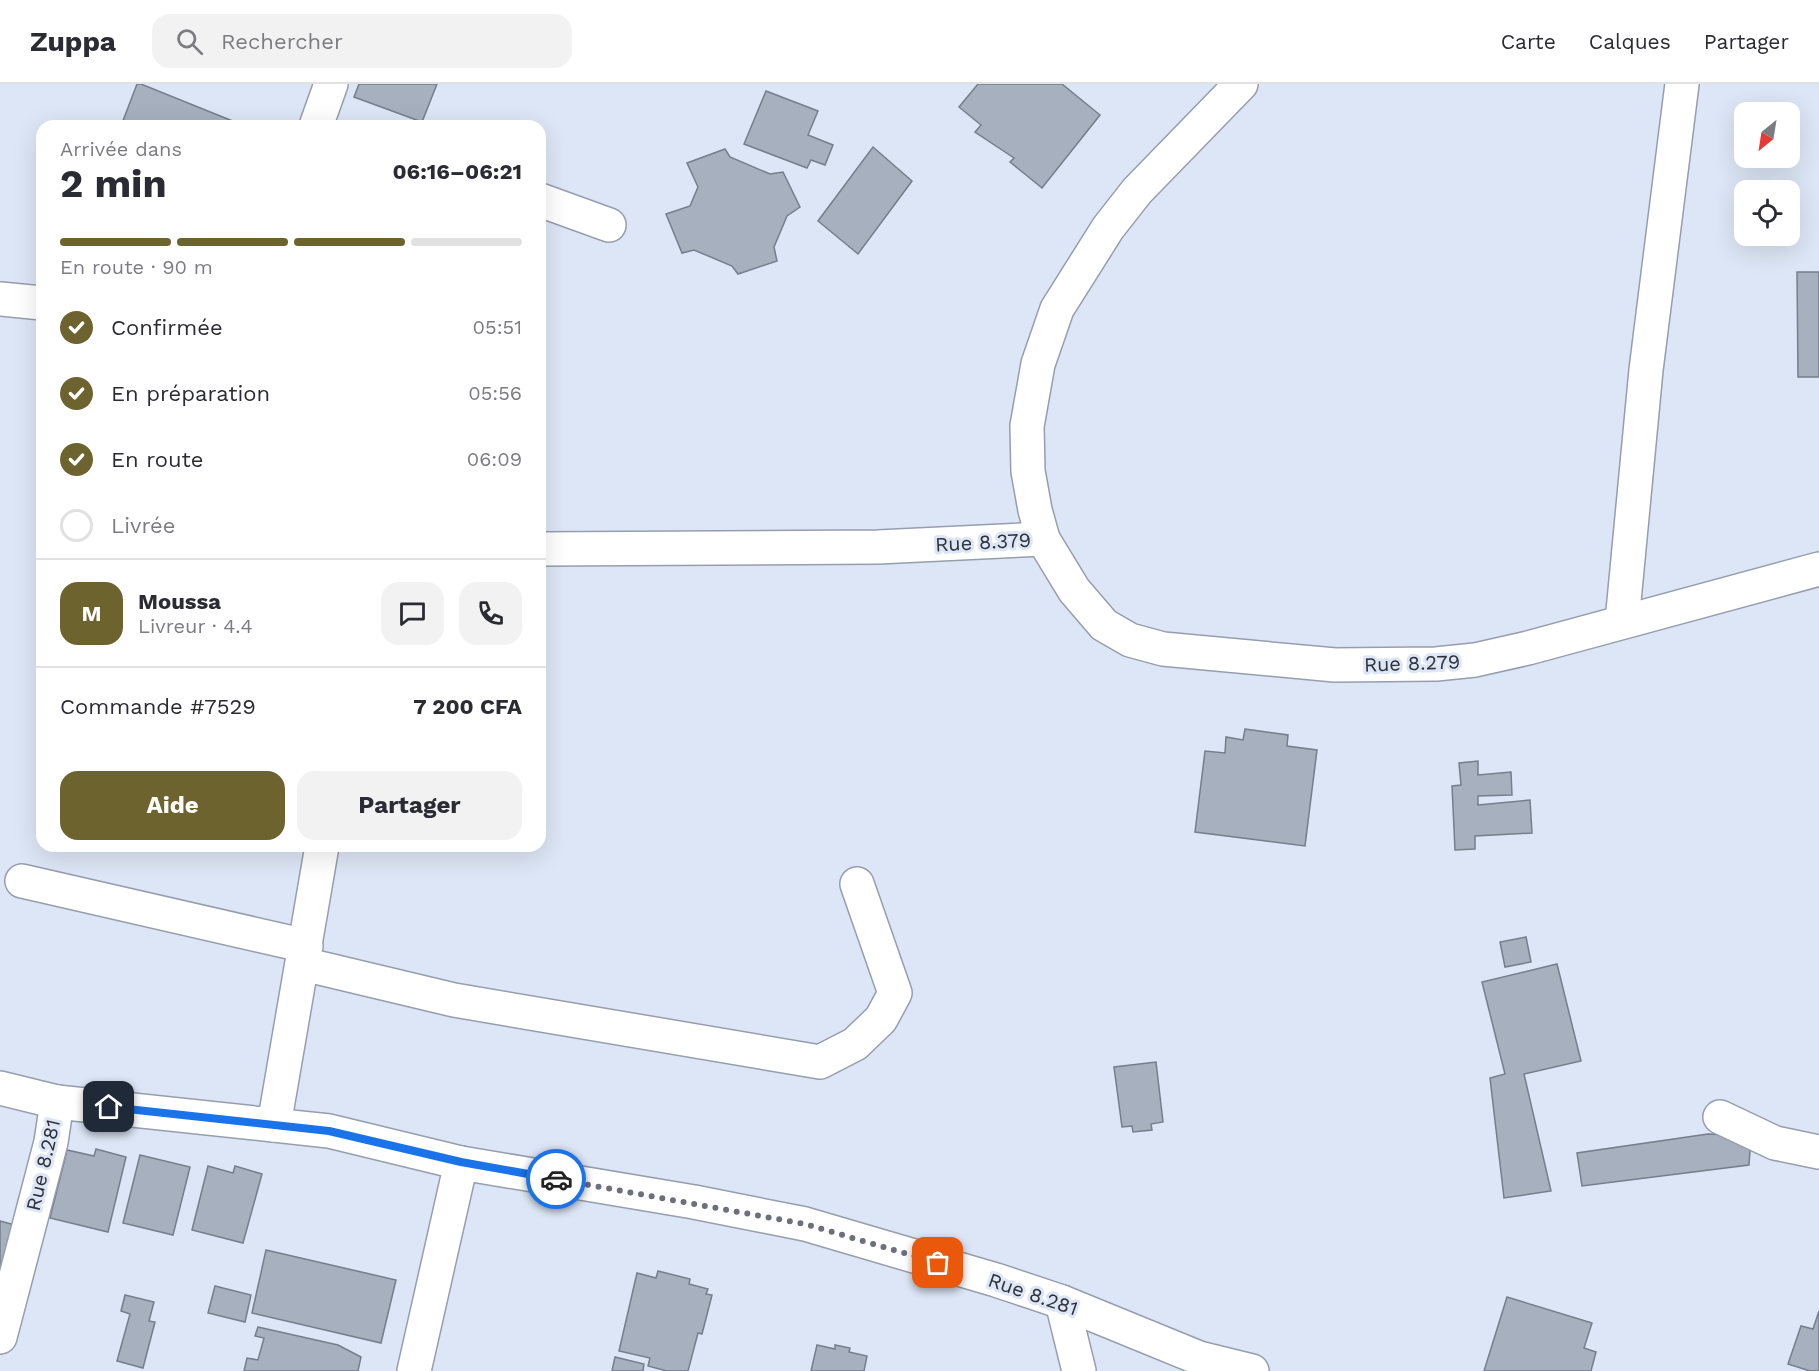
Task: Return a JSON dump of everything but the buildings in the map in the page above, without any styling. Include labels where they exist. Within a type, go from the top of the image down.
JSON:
[{"type":"street","points":[[323,120],[331,84]]},
{"type":"street","name":"Rue 8.379","points":[[546,549],[878,547],[1043,539],[1028,471],[1027,426],[1038,364],[1057,309],[1103,235],[1137,191],[1241,84]]},
{"type":"street","points":[[1622,622],[1646,370],[1682,84]]},
{"type":"street","points":[[546,202],[609,225]]},
{"type":"street","points":[[0,299],[36,302]]},
{"type":"street","name":"Rue 8.279","points":[[1043,539],[1074,590],[1104,625],[1130,640],[1163,649],[1335,665],[1436,664],[1475,660],[1528,648],[1819,569]]},
{"type":"street","points":[[274,1125],[321,852]]},
{"type":"street","points":[[22,882],[304,955],[454,1000],[820,1062],[855,1044],[881,1019],[894,993],[857,884]]},
{"type":"street","points":[[0,1088],[57,1102]]},
{"type":"street","name":"Rue 8.281","points":[[0,1337],[51,1142],[57,1102],[329,1131],[461,1162],[694,1202],[805,1224],[996,1280],[1062,1302],[1199,1358],[1252,1371]]},
{"type":"street","points":[[1720,1117],[1775,1143],[1819,1152]]},
{"type":"street","points":[[414,1371],[461,1162]]},
{"type":"street","points":[[1062,1302],[1079,1371]]},
{"type":"way so far","points":[[556,1179],[694,1202],[805,1224],[938,1263]]},
{"type":"route","points":[[109,1107],[329,1131],[461,1162],[556,1179]]}]
